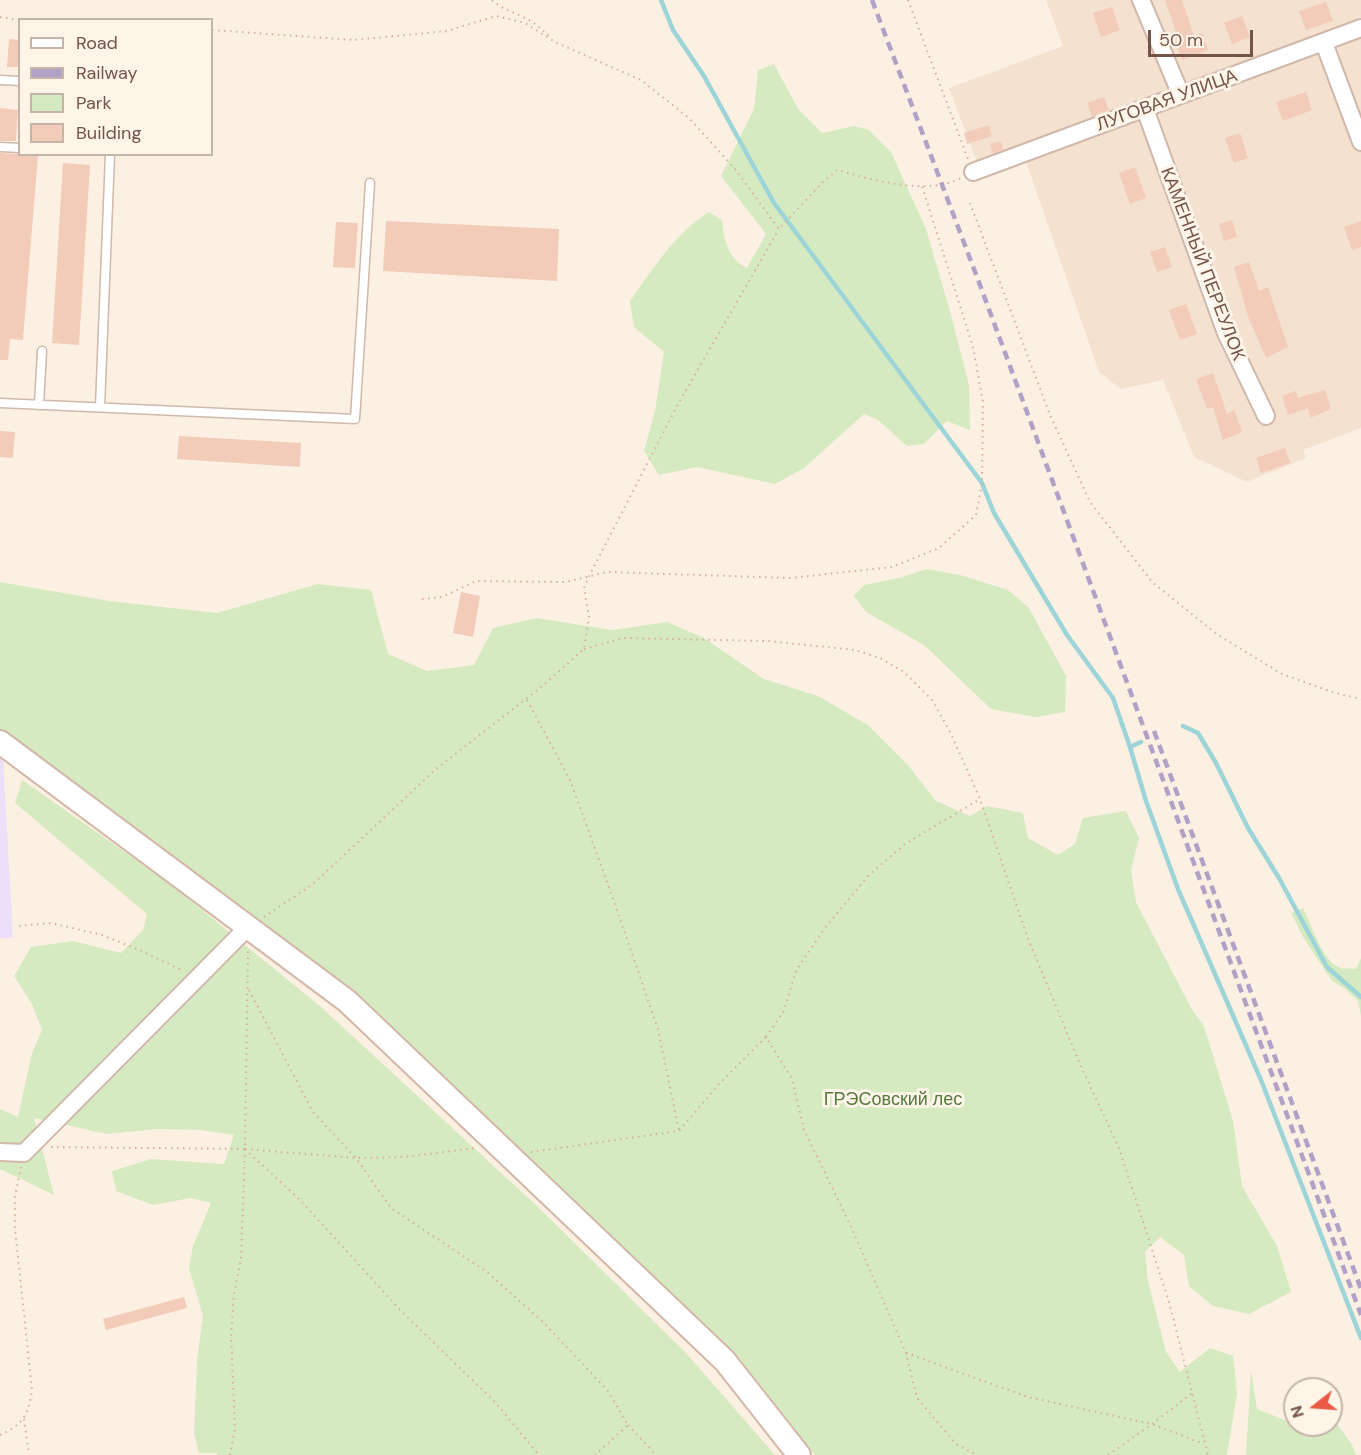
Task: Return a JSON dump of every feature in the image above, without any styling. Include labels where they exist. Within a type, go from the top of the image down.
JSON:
[{"type":"main road","points":[[0,742],[347,1001],[725,1360],[799,1455]]},
{"type":"street","points":[[1141,0],[1181,95]]},
{"type":"street","name":"ЛУГОВАЯ УЛИЦА","points":[[973,172],[1361,28]]},
{"type":"street","points":[[1324,43],[1361,142]]},
{"type":"street","name":"КАМЕННЫЙ ПЕРЕУЛОК","points":[[1145,110],[1226,333],[1266,416]]},
{"type":"street","points":[[0,1152],[24,1153],[248,927]]},
{"type":"lane","points":[[0,80],[18,81]]},
{"type":"lane","points":[[0,147],[18,148]]},
{"type":"lane","points":[[100,407],[110,156]]},
{"type":"lane","points":[[0,403],[355,418],[370,183]]},
{"type":"lane","points":[[39,405],[42,351]]},
{"type":"path","points":[[492,0],[501,8],[539,26],[555,42]]},
{"type":"path","points":[[584,649],[589,617],[584,588],[588,578],[678,404],[779,229],[822,183],[837,171],[872,180],[922,186],[950,183],[973,172],[908,0]]},
{"type":"path","points":[[213,30],[354,40],[447,31],[496,16],[525,23],[555,42],[641,80],[690,119],[735,169],[779,229]]},
{"type":"path","points":[[0,17],[18,20]]},
{"type":"path","points":[[422,598],[442,597],[476,581],[566,582],[607,572],[790,578],[892,567],[939,548],[975,515],[982,483],[983,402],[973,347],[922,186]]},
{"type":"path","points":[[970,203],[1050,415],[1090,502],[1153,583],[1218,634],[1282,674],[1335,693],[1361,699]]},
{"type":"path","points":[[230,1455],[235,1429],[231,1335],[234,1294],[241,1259],[245,1149],[248,927],[313,884],[436,769],[526,699],[584,649],[623,638],[768,641],[855,650],[880,658],[904,672],[933,701],[951,734],[980,799],[1027,936],[1078,1062],[1119,1148],[1169,1302],[1208,1455]]},
{"type":"path","points":[[526,699],[570,780],[611,893],[658,1029],[679,1131]]},
{"type":"path","points":[[0,1435],[24,1419],[29,1409],[32,1390],[15,1229],[15,1196],[24,1153],[38,1146],[245,1149],[356,1158],[404,1157],[679,1131],[719,1084],[766,1036],[784,1011],[796,971],[824,929],[869,875],[905,844],[980,799]]},
{"type":"path","points":[[19,926],[51,923],[102,935],[197,977]]},
{"type":"path","points":[[248,987],[313,1112],[356,1158],[390,1208],[487,1272],[543,1322],[608,1391],[628,1425],[656,1455]]},
{"type":"path","points":[[766,1036],[792,1079],[804,1131],[848,1220],[906,1353],[917,1398],[956,1444],[977,1455]]},
{"type":"path","points":[[245,1149],[300,1200],[402,1312],[495,1402],[539,1455]]},
{"type":"path","points":[[906,1353],[1028,1397],[1152,1424],[1204,1444]]},
{"type":"path","points":[[1108,1455],[1192,1393]]},
{"type":"path","points":[[24,1419],[29,1455]]},
{"type":"path","points":[[595,1455],[628,1425]]},
{"type":"shaded area","points":[[1046,0],[1361,0],[1361,428],[1303,450],[1306,458],[1247,482],[1194,457],[1163,380],[1121,389],[1099,372],[1022,150],[977,162],[949,88],[1063,46]]},
{"type":"shaded area","points":[[0,755],[3,757],[13,938],[0,938]]},
{"type":"green space","points":[[774,64],[798,109],[822,133],[854,126],[869,130],[891,152],[926,229],[951,315],[969,385],[970,430],[947,421],[924,444],[907,446],[878,420],[864,414],[804,468],[775,484],[697,467],[659,475],[644,451],[655,411],[664,352],[634,327],[630,301],[675,241],[709,212],[722,220],[724,235],[731,254],[747,268],[766,234],[721,176],[754,109],[758,70]]},
{"type":"green space","points":[[927,569],[960,575],[1008,590],[1029,608],[1066,676],[1065,712],[1036,717],[991,709],[924,645],[866,612],[854,596],[864,585],[899,578]]},
{"type":"green space","name":"ГРЭСовский лес","points":[[0,582],[109,601],[217,613],[318,584],[371,590],[388,654],[427,671],[474,665],[493,628],[537,618],[612,630],[667,622],[704,638],[764,679],[818,696],[868,725],[907,764],[936,801],[970,816],[987,806],[1023,813],[1028,838],[1058,855],[1075,844],[1083,818],[1126,811],[1139,838],[1131,870],[1136,902],[1191,1008],[1204,1026],[1233,1121],[1242,1186],[1277,1246],[1291,1292],[1249,1314],[1213,1306],[1189,1286],[1184,1255],[1160,1237],[1145,1252],[1148,1281],[1166,1352],[1180,1372],[1210,1348],[1233,1356],[1237,1393],[1227,1455],[815,1455],[736,1354],[375,1016],[302,953],[244,908],[95,802],[0,754]]},
{"type":"green space","points":[[22,780],[169,883],[321,1007],[537,1206],[687,1354],[775,1455],[217,1455],[217,1453],[199,1453],[194,1433],[197,1360],[203,1316],[189,1268],[193,1246],[211,1203],[191,1198],[153,1205],[116,1191],[112,1171],[151,1159],[224,1164],[234,1135],[201,1130],[157,1129],[107,1134],[34,1118],[54,1195],[0,1169],[0,1109],[18,1117],[32,1053],[42,1030],[32,1004],[14,976],[31,947],[73,941],[121,953],[143,930],[147,914],[15,803]]},
{"type":"green space","points":[[1303,908],[1318,942],[1334,964],[1341,968],[1356,969],[1361,958],[1361,1016],[1358,1001],[1332,981],[1303,937],[1291,913]]},
{"type":"green space","points":[[1251,1370],[1257,1409],[1283,1419],[1283,1437],[1343,1437],[1343,1432],[1356,1455],[1246,1455]]},
{"type":"building","points":[[1165,0],[1182,0],[1194,36],[1202,33],[1208,50],[1182,60],[1176,42],[1179,41]]},
{"type":"building","points":[[1326,2],[1333,21],[1306,30],[1299,11]]},
{"type":"building","points":[[1112,7],[1120,30],[1101,37],[1093,13]]},
{"type":"building","points":[[1242,16],[1250,37],[1232,44],[1224,23]]},
{"type":"building","points":[[9,39],[18,40],[18,67],[7,67]]},
{"type":"building","points":[[1306,92],[1312,110],[1283,121],[1276,102]]},
{"type":"building","points":[[1104,97],[1109,110],[1092,117],[1087,103]]},
{"type":"building","points":[[0,108],[18,110],[16,141],[0,141]]},
{"type":"building","points":[[989,125],[992,136],[967,144],[964,133]]},
{"type":"building","points":[[1240,133],[1248,158],[1234,163],[1225,138]]},
{"type":"building","points":[[1001,141],[1003,150],[993,153],[990,144]]},
{"type":"building","points":[[0,153],[38,156],[23,340],[10,339],[8,360],[0,360]]},
{"type":"building","points":[[63,163],[90,165],[79,345],[52,343]]},
{"type":"building","points":[[1135,167],[1146,198],[1130,204],[1119,173]]},
{"type":"building","points":[[1232,220],[1237,237],[1224,241],[1219,224]]},
{"type":"building","points":[[386,221],[559,229],[557,281],[383,271]]},
{"type":"building","points":[[1361,221],[1361,247],[1352,250],[1344,227]]},
{"type":"building","points":[[336,222],[358,223],[355,268],[333,267]]},
{"type":"building","points":[[1165,247],[1172,267],[1157,272],[1150,252]]},
{"type":"building","points":[[1249,262],[1259,291],[1268,287],[1288,347],[1266,358],[1248,316],[1234,267]]},
{"type":"building","points":[[1186,304],[1197,334],[1180,340],[1169,310]]},
{"type":"building","points":[[1213,373],[1227,414],[1234,410],[1242,432],[1223,440],[1213,407],[1207,409],[1196,379]]},
{"type":"building","points":[[1325,390],[1331,409],[1310,418],[1308,408],[1288,415],[1282,396],[1296,391],[1298,398]]},
{"type":"building","points":[[0,431],[15,432],[13,458],[0,457]]},
{"type":"building","points":[[179,436],[301,443],[300,467],[177,459]]},
{"type":"building","points":[[1285,448],[1290,463],[1261,473],[1256,458]]},
{"type":"building","points":[[461,592],[480,596],[473,637],[453,633]]},
{"type":"building","points":[[184,1297],[187,1308],[106,1330],[103,1319]]},
{"type":"waterway","points":[[661,0],[673,30],[704,76],[774,203],[982,483],[994,513],[1067,635],[1113,698],[1130,747],[1141,742]]},
{"type":"waterway","points":[[1183,726],[1198,733],[1216,763],[1248,828],[1279,878],[1327,967],[1361,997]]},
{"type":"waterway","points":[[1130,747],[1146,801],[1178,889],[1261,1080],[1361,1338]]},
{"type":"railway","points":[[872,0],[977,277],[1361,1315]]},
{"type":"railway","points":[[1154,731],[1361,1289]]}]
